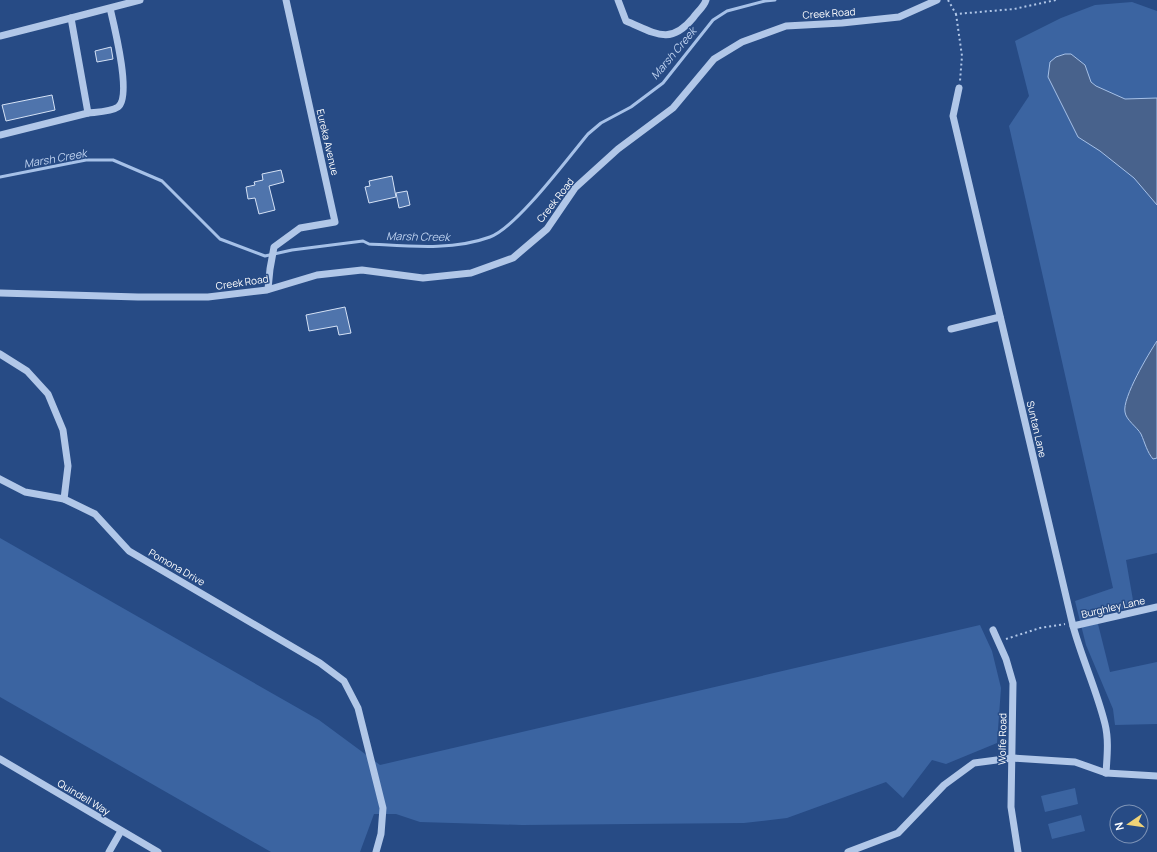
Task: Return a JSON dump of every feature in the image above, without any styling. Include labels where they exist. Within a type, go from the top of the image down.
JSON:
[{"type":"street","points":[[0,36],[140,0]]},
{"type":"street","name":"Eureka Avenue","points":[[268,290],[274,247],[300,228],[335,222],[286,0]]},
{"type":"street","points":[[618,0],[626,21],[665,36],[676,34],[688,24],[706,0]]},
{"type":"street","name":"Creek Road","points":[[0,293],[201,297],[268,290],[316,275],[362,270],[424,278],[471,273],[513,258],[547,229],[575,188],[618,149],[673,108],[714,60],[742,42],[786,26],[842,23],[899,17],[937,0]]},
{"type":"street","points":[[0,135],[88,113],[117,108],[123,101],[125,85],[110,8]]},
{"type":"street","points":[[71,18],[88,113]]},
{"type":"street","name":"Suntan Lane","points":[[959,88],[953,116],[1072,624],[1080,653],[1106,724],[1108,745],[1106,773]]},
{"type":"street","points":[[951,329],[1000,318]]},
{"type":"street","points":[[0,354],[27,371],[48,394],[63,430],[68,466],[64,499]]},
{"type":"street","name":"Pomona Drive","points":[[0,479],[25,492],[64,499],[94,514],[129,551],[320,662],[344,681],[358,708],[383,808],[381,834],[376,852]]},
{"type":"street","name":"Burghley Lane","points":[[1072,624],[1157,607]]},
{"type":"street","name":"Wolfe Road","points":[[993,630],[999,642],[1012,683],[1011,808],[1018,852]]},
{"type":"street","points":[[848,852],[898,834],[944,785],[974,762],[1012,758],[1076,762],[1106,773],[1157,776]]},
{"type":"street","name":"Quindell Way","points":[[0,759],[158,852]]},
{"type":"street","points":[[109,852],[121,831]]},
{"type":"path","points":[[948,0],[956,14],[962,56],[959,88]]},
{"type":"path","points":[[956,14],[1014,9],[1056,0]]},
{"type":"path","points":[[999,642],[1040,628],[1050,628],[1072,624]]},
{"type":"shaded area","points":[[1132,2],[1157,11],[1157,553],[1126,560],[1134,606],[1096,616],[1110,672],[1157,662],[1157,724],[1115,725],[1113,709],[1086,645],[1075,601],[1113,588],[1009,126],[1029,96],[1015,41],[1061,18],[1095,5]]},
{"type":"shaded area","points":[[1071,54],[1085,65],[1091,82],[1096,86],[1125,99],[1157,98],[1157,205],[1134,178],[1100,151],[1078,137],[1048,77],[1050,62],[1056,57]]},
{"type":"shaded area","points":[[1157,341],[1157,458],[1153,459],[1141,434],[1129,421],[1125,412],[1125,405],[1137,376]]},
{"type":"shaded area","points":[[0,538],[319,720],[380,765],[980,625],[992,651],[1001,688],[997,743],[946,764],[932,760],[903,798],[886,782],[787,818],[744,823],[522,825],[420,822],[396,814],[374,814],[360,852],[271,852],[0,697]]},
{"type":"shaded area","points":[[1075,788],[1078,804],[1045,812],[1041,796]]},
{"type":"shaded area","points":[[1081,815],[1085,831],[1052,839],[1048,824]]},
{"type":"building","points":[[111,47],[113,59],[97,62],[95,51]]},
{"type":"building","points":[[52,95],[55,110],[6,121],[2,105]]},
{"type":"building","points":[[281,170],[284,182],[269,186],[275,210],[259,214],[255,198],[248,199],[246,187],[255,185],[254,182],[263,180],[262,174]]},
{"type":"building","points":[[392,176],[396,197],[369,203],[365,187],[370,186],[369,181]]},
{"type":"building","points":[[407,191],[410,205],[399,208],[396,193]]},
{"type":"building","points":[[345,307],[351,333],[339,335],[337,326],[309,331],[306,315]]},
{"type":"waterway","name":"Marsh Creek","points":[[0,177],[86,160],[113,160],[162,181],[220,239],[265,256],[292,250],[363,241],[369,244],[414,246],[445,246],[475,241],[490,237],[501,231],[527,207],[588,134],[601,123],[631,107],[663,83],[713,20],[727,11],[765,1],[775,0]]}]
